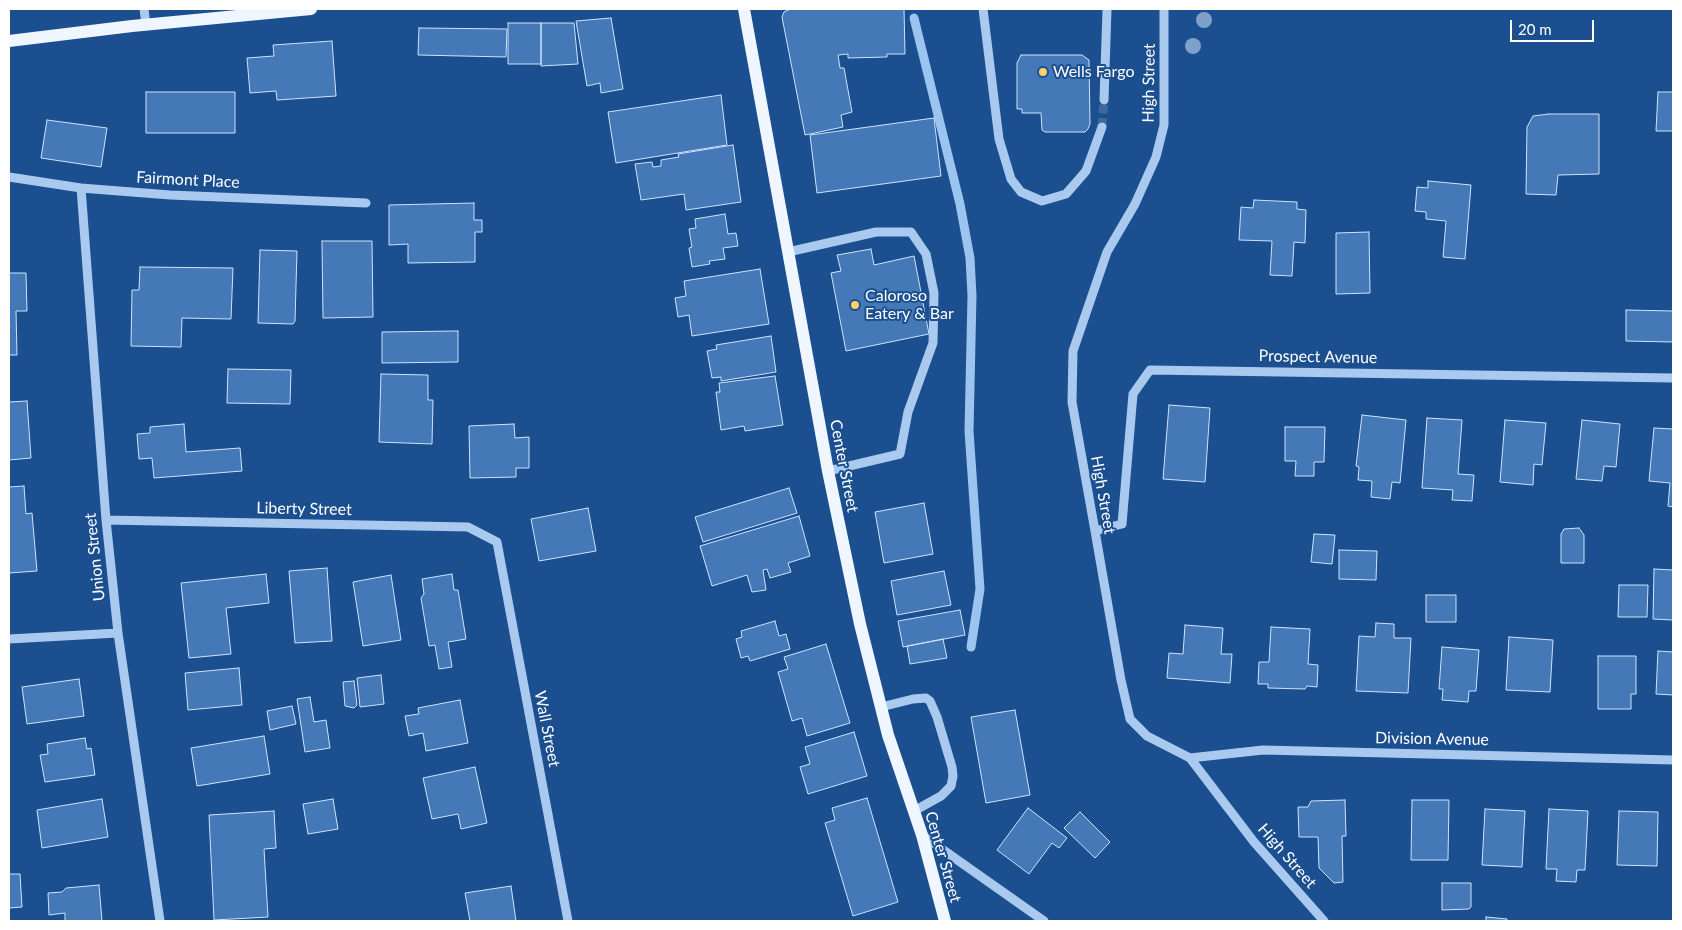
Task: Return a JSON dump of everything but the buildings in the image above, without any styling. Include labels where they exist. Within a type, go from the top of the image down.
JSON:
[{"type":"main road","points":[[9,41],[310,9]]},
{"type":"main road","name":"Center Street","points":[[744,9],[828,471],[860,624],[888,735],[922,835],[945,921]]},
{"type":"street","points":[[144,9],[146,25]]},
{"type":"street","points":[[982,9],[999,139],[1011,179],[1022,192],[1042,201],[1066,194],[1086,171],[1102,127]]},
{"type":"street","points":[[1104,100],[1107,9]]},
{"type":"street","name":"High Street","points":[[1164,9],[1164,125],[1156,156],[1136,204],[1107,252],[1073,351],[1072,402],[1094,531],[1121,680],[1130,719],[1147,736],[1190,758],[1254,842],[1324,921]]},
{"type":"street","name":"Fairmont Place","points":[[9,177],[81,188],[180,195],[366,203]]},
{"type":"street","name":"Union Street","points":[[81,188],[106,520],[118,633],[160,921]]},
{"type":"street","points":[[788,252],[876,232],[911,232],[926,254],[934,293],[933,343],[908,412],[900,454],[828,471]]},
{"type":"street","name":"Prospect Avenue","points":[[1094,531],[1122,524],[1133,394],[1150,370],[1673,378]]},
{"type":"street","name":"Liberty Street","points":[[106,520],[468,527],[497,542]]},
{"type":"street","name":"Wall Street","points":[[497,542],[568,921]]},
{"type":"street","points":[[9,640],[118,633]]},
{"type":"street","points":[[881,707],[913,699],[926,698],[930,701],[937,717],[952,767],[951,786],[941,796],[914,811]]},
{"type":"street","name":"Division Avenue","points":[[1190,758],[1263,750],[1673,760]]},
{"type":"street","points":[[922,835],[1044,921]]},
{"type":"waterway","points":[[914,18],[960,204],[970,258],[972,296],[969,431],[980,589],[971,647]]},
{"type":"tunnel","points":[[1102,127],[1104,100]]},
{"type":"place","name":"Wells Fargo","points":[[1043,72]]},
{"type":"place","name":"Caloroso Eatery & Bar","points":[[855,305]]}]
